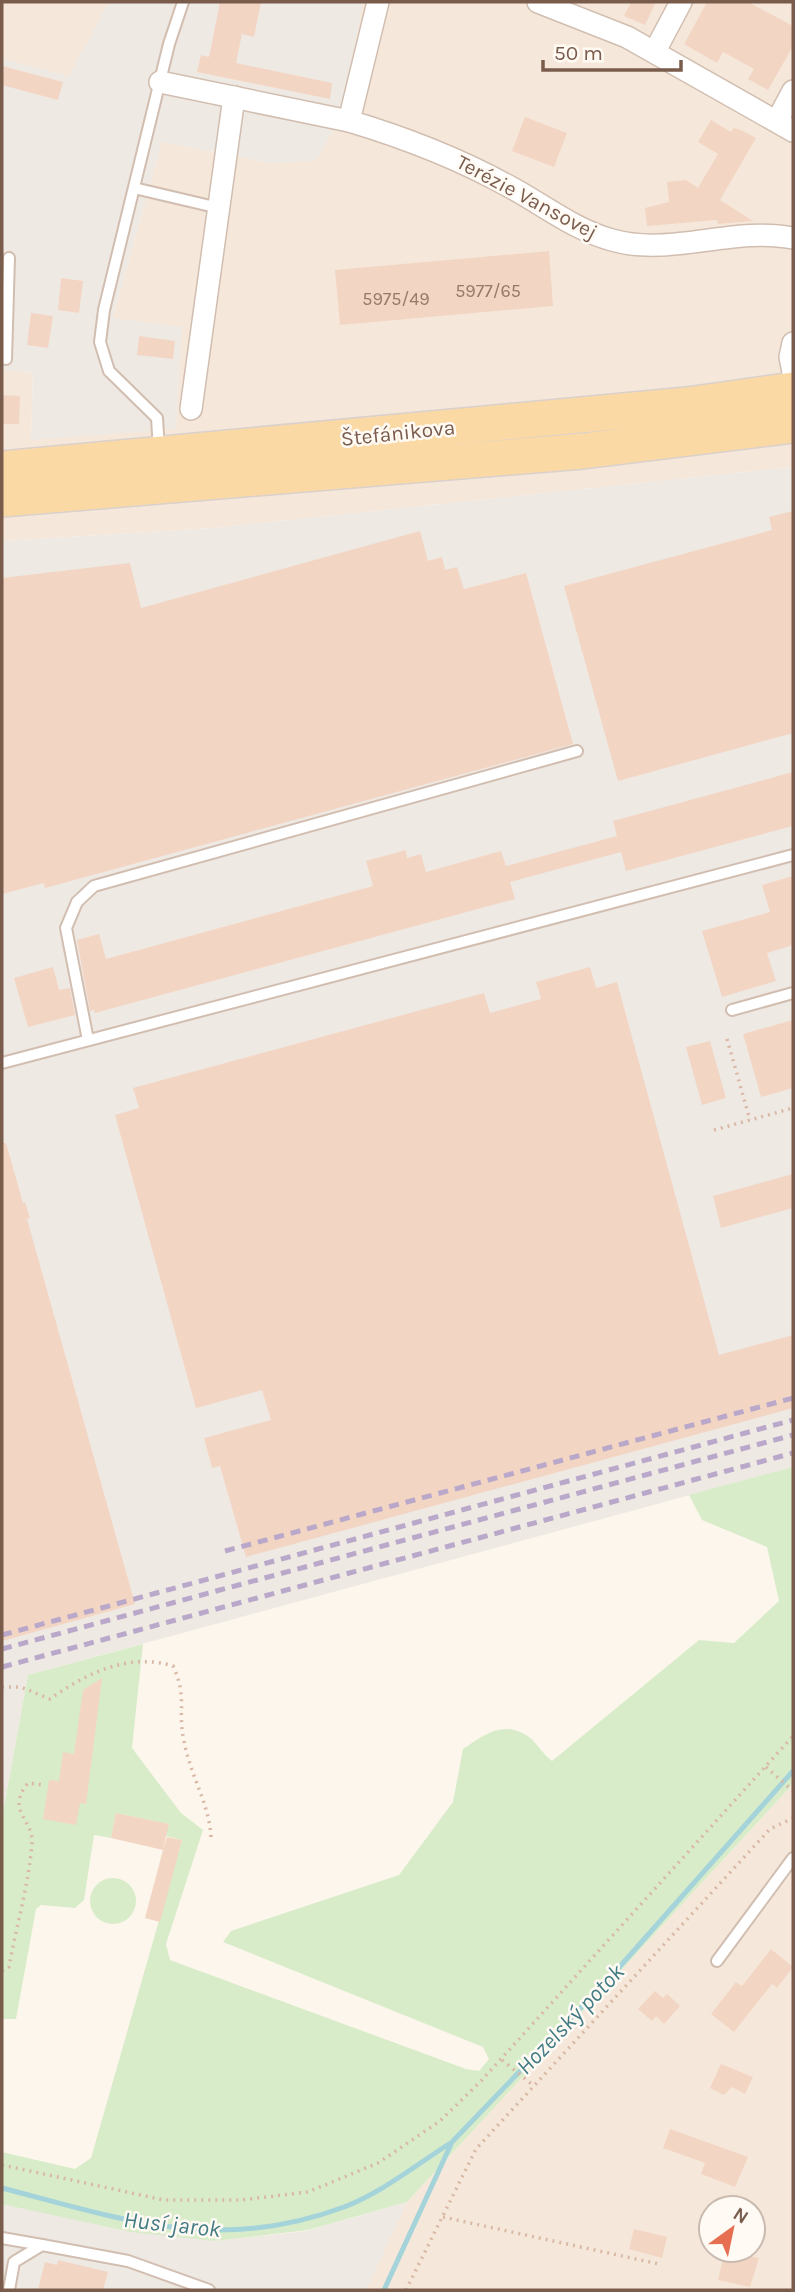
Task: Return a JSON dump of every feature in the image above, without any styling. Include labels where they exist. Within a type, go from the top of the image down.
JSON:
[{"type":"main road","name":"Štefánikova","points":[[2,469],[687,405],[793,390]]},
{"type":"main road","name":"Štefánikova","points":[[2,499],[583,451],[793,425]]},
{"type":"street","points":[[349,121],[378,2]]},
{"type":"street","points":[[538,2],[655,51],[785,126],[793,91]]},
{"type":"street","points":[[655,51],[681,2]]},
{"type":"street","name":"Terézie Vansovej","points":[[160,82],[349,121],[411,140],[474,167],[579,227],[612,240],[643,245],[675,245],[758,236],[793,238]]},
{"type":"street","points":[[191,409],[234,97]]},
{"type":"street","points":[[793,343],[790,357],[793,372]]},
{"type":"lane","points":[[160,456],[157,418],[109,370],[100,342],[104,310],[160,82],[183,2]]},
{"type":"lane","points":[[134,188],[219,208]]},
{"type":"lane","points":[[6,359],[9,258]]},
{"type":"lane","points":[[88,1040],[66,928],[77,902],[94,886],[577,751]]},
{"type":"lane","points":[[2,1063],[793,855]]},
{"type":"lane","points":[[732,1010],[793,993]]},
{"type":"lane","points":[[717,1961],[793,1858]]},
{"type":"lane","points":[[2,2238],[128,2261],[209,2290]]},
{"type":"lane","points":[[9,2290],[14,2262],[42,2245]]},
{"type":"path","points":[[727,1039],[750,1120]]},
{"type":"path","points":[[714,1130],[793,1108]]},
{"type":"path","points":[[2,1687],[21,1687],[50,1699],[78,1679],[99,1669],[154,1660],[173,1666],[183,1686],[183,1740],[211,1822],[211,1841]]},
{"type":"path","points":[[2,2165],[164,2200],[241,2200],[308,2193],[378,2163],[440,2121],[502,2060],[793,1736]]},
{"type":"path","points":[[765,1767],[793,1791]]},
{"type":"path","points":[[2,1971],[9,1967],[33,1840],[19,1813],[21,1792],[28,1783],[44,1785]]},
{"type":"path","points":[[406,2290],[476,2149],[770,1829],[793,1818]]},
{"type":"path","points":[[502,2060],[534,2086]]},
{"type":"path","points":[[443,2217],[659,2264]]},
{"type":"shaded area","points":[[2,2],[109,2],[69,76],[2,59]]},
{"type":"shaded area","points":[[109,2],[363,2],[342,117],[315,161],[271,163],[162,142],[113,318],[182,327],[176,429],[31,440],[33,373],[2,370],[2,59],[69,76]]},
{"type":"shaded area","points":[[363,2],[793,2],[793,467],[214,528],[2,541],[2,370],[33,373],[31,440],[113,318],[162,142],[271,163],[342,116]]},
{"type":"shaded area","points":[[793,467],[793,1467],[28,1675],[2,1818],[2,541],[214,528]]},
{"type":"shaded area","points":[[793,1784],[793,2290],[366,2290],[407,2202]]},
{"type":"shaded area","points":[[407,2202],[366,2290],[2,2290],[2,2204],[215,2241],[306,2231]]},
{"type":"green space","points":[[793,1467],[793,1784],[407,2202],[308,2230],[215,2241],[131,2232],[2,2204],[2,2152],[75,2169],[91,2158],[182,1840],[166,1836],[168,1824],[116,1813],[111,1838],[94,1835],[84,1900],[75,1908],[41,1905],[36,1909],[16,2019],[2,2019],[2,1818],[28,1675],[143,1644],[132,1748],[181,1813],[203,1830],[166,1944],[170,1960],[466,2069],[479,2071],[489,2059],[483,2047],[223,1942],[231,1931],[399,1875],[453,1802],[463,1749],[479,1739],[494,1731],[511,1729],[531,1739],[552,1761],[699,1640],[734,1643],[779,1601],[767,1547],[702,1520],[689,1495]]},
{"type":"green space","points":[[113,1878],[129,1885],[136,1901],[129,1917],[113,1924],[97,1917],[90,1901],[97,1885]]},
{"type":"building","points":[[220,2],[261,2],[254,37],[242,34],[236,63],[332,83],[330,99],[197,72],[201,55],[209,57]]},
{"type":"building","points":[[631,2],[656,2],[645,25],[624,16]]},
{"type":"building","points":[[707,2],[748,2],[793,26],[793,46],[768,90],[748,79],[754,69],[723,52],[717,63],[684,44]]},
{"type":"building","points":[[2,66],[63,82],[58,100],[2,85]]},
{"type":"building","points":[[525,117],[567,133],[554,167],[512,151]]},
{"type":"building","points":[[711,120],[731,132],[734,128],[756,138],[720,200],[753,221],[718,224],[717,220],[647,226],[645,208],[669,202],[667,182],[686,180],[698,188],[718,154],[698,142]]},
{"type":"building","points":[[549,251],[553,306],[340,325],[335,270]]},
{"type":"building","points":[[61,278],[83,281],[79,313],[58,310]]},
{"type":"building","points":[[31,313],[53,316],[48,348],[27,345]]},
{"type":"building","points":[[139,336],[175,341],[173,359],[137,355]]},
{"type":"building","points":[[2,395],[20,396],[19,424],[2,424]]},
{"type":"building","points":[[793,511],[793,733],[618,781],[564,586],[772,530],[769,517]]},
{"type":"building","points":[[420,531],[428,561],[442,557],[445,570],[457,567],[464,589],[526,573],[573,744],[45,888],[44,883],[2,894],[2,578],[130,563],[141,608]]},
{"type":"building","points":[[793,772],[793,826],[626,871],[621,852],[510,882],[515,899],[95,1013],[94,1010],[90,1011],[77,940],[99,934],[106,959],[373,886],[366,861],[406,850],[407,858],[421,854],[426,872],[501,851],[506,866],[617,836],[613,821]]},
{"type":"building","points":[[793,876],[793,945],[767,953],[776,981],[722,997],[702,931],[770,912],[762,885]]},
{"type":"building","points":[[53,967],[59,990],[70,988],[75,1015],[28,1027],[14,978]]},
{"type":"building","points":[[590,967],[596,988],[617,982],[719,1355],[793,1335],[793,1408],[246,1557],[220,1466],[212,1468],[204,1438],[271,1420],[262,1390],[196,1408],[115,1115],[139,1108],[133,1088],[484,993],[490,1013],[541,999],[536,982]]},
{"type":"building","points":[[793,1020],[793,1088],[761,1097],[743,1034]]},
{"type":"building","points":[[710,1041],[726,1098],[702,1105],[686,1047]]},
{"type":"building","points":[[2,1143],[6,1143],[30,1218],[27,1219],[135,1604],[2,1641]]},
{"type":"building","points":[[793,1174],[793,1208],[721,1228],[713,1196]]},
{"type":"building","points":[[102,1678],[86,1804],[80,1803],[76,1825],[43,1819],[49,1780],[59,1781],[63,1752],[74,1754],[83,1690]]},
{"type":"building","points":[[116,1813],[169,1824],[163,1849],[167,1837],[182,1840],[160,1922],[145,1918],[163,1850],[111,1838]]},
{"type":"building","points":[[771,1949],[793,1967],[777,1988],[772,1984],[734,2032],[711,2014],[736,1982],[742,1986]]},
{"type":"building","points":[[655,1991],[663,1998],[667,1994],[680,2006],[664,2024],[656,2016],[652,2021],[638,2009]]},
{"type":"building","points":[[721,2064],[753,2077],[745,2094],[732,2087],[724,2095],[710,2088]]},
{"type":"building","points":[[670,2129],[748,2157],[735,2187],[701,2174],[705,2163],[663,2148]]},
{"type":"building","points":[[634,2229],[667,2237],[662,2258],[629,2249]]},
{"type":"building","points":[[58,2260],[108,2272],[103,2290],[38,2290],[45,2262],[57,2265]]},
{"type":"building","points":[[722,2264],[757,2264],[750,2287],[718,2280]]},
{"type":"waterway","name":"Hozelský potok","points":[[384,2290],[452,2142],[615,1972],[793,1771]]},
{"type":"waterway","name":"Husí jarok","points":[[2,2188],[90,2211],[172,2227],[213,2230],[255,2228],[298,2221],[358,2201],[449,2144]]},
{"type":"railway","points":[[225,1551],[793,1398]]},
{"type":"railway","points":[[2,1635],[793,1420]]},
{"type":"railway","points":[[2,1649],[793,1435]]},
{"type":"railway","points":[[2,1667],[793,1453]]}]
